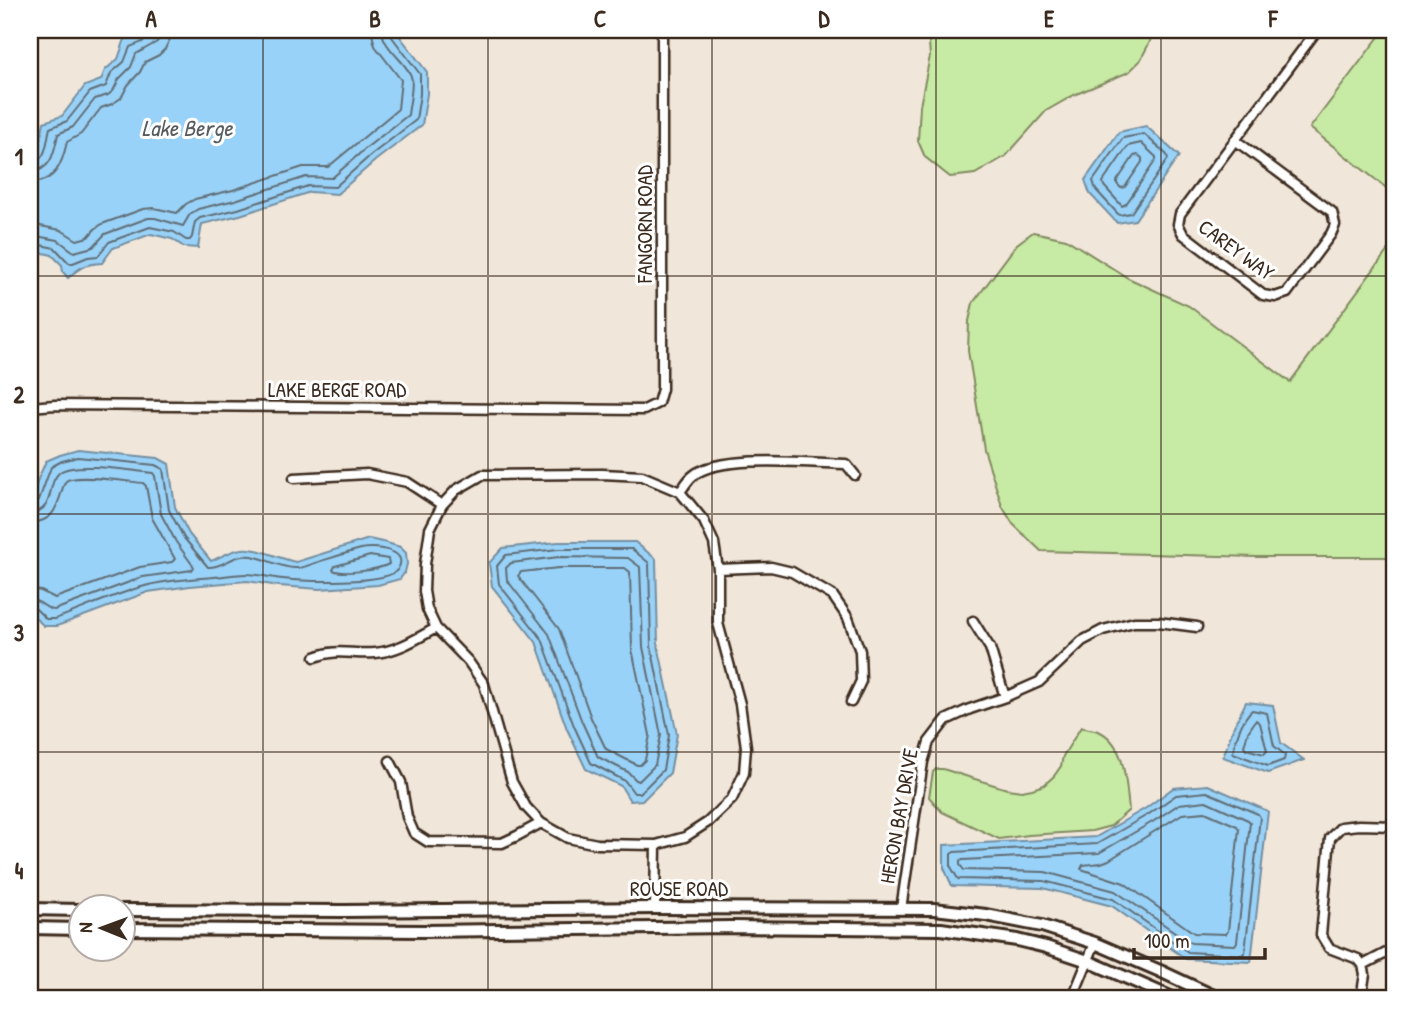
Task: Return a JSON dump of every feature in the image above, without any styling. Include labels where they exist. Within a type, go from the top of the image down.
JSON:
[{"type":"street","name":"FANGORN ROAD","points":[[644,410],[658,403],[662,390],[662,30]]},
{"type":"street","name":"CAREY WAY","points":[[1235,140],[1332,212],[1335,225],[1331,234],[1287,293],[1275,297],[1263,295],[1183,234],[1178,224],[1180,214],[1235,140],[1317,30]]},
{"type":"street","name":"LAKE BERGE ROAD","points":[[30,407],[55,405],[644,410]]},
{"type":"street","points":[[680,492],[693,475],[713,466],[749,461],[846,464],[855,475]]},
{"type":"street","points":[[294,478],[367,474],[407,482],[442,505]]},
{"type":"street","points":[[482,475],[642,476],[680,492],[704,522],[714,543],[718,569],[718,624],[740,704],[746,747],[744,773],[732,799],[708,822],[685,837],[656,845],[597,844],[568,838],[541,823],[526,807],[512,782],[484,684],[468,661],[436,628],[427,609],[424,591],[425,564],[430,529],[442,505],[456,490],[482,475]]},
{"type":"street","points":[[718,569],[771,568],[792,572],[833,596],[848,618],[860,651],[861,681],[851,702]]},
{"type":"street","points":[[973,621],[990,648],[1005,697]]},
{"type":"street","name":"HERON BAY DRIVE","points":[[901,909],[923,762],[929,742],[946,720],[1039,682],[1082,641],[1103,630],[1134,622],[1197,627]]},
{"type":"street","points":[[315,657],[328,652],[375,653],[400,648],[436,628]]},
{"type":"street","points":[[390,761],[401,782],[407,817],[414,833],[428,842],[502,842],[541,823]]},
{"type":"street","points":[[1362,999],[1365,974],[1363,965],[1358,959],[1329,948],[1321,936],[1330,838],[1341,827],[1394,826]]},
{"type":"street","points":[[655,908],[656,845]]},
{"type":"street","points":[[30,909],[66,910]]},
{"type":"street","name":"ROUSE ROAD","points":[[136,910],[934,909],[986,915],[1042,926],[1095,943],[1220,999]]},
{"type":"street","points":[[30,928],[66,929]]},
{"type":"street","name":"ROUSE ROAD","points":[[136,929],[941,929],[1046,947],[1088,961],[1175,999]]},
{"type":"street","points":[[1072,999],[1095,943]]},
{"type":"street","points":[[1363,965],[1388,952]]},
{"type":"green space","points":[[928,30],[1156,30],[1140,61],[1129,72],[1074,95],[1046,111],[1006,156],[975,174],[950,177],[925,157],[918,141],[920,106],[930,56]]},
{"type":"green space","points":[[1384,30],[1394,30],[1394,194],[1310,128]]},
{"type":"green space","points":[[1033,232],[1066,239],[1128,278],[1189,306],[1290,382],[1394,242],[1394,557],[1256,557],[1041,551],[1013,524],[1002,506],[984,449],[968,351],[969,321],[973,303],[1017,244]]},
{"type":"green space","points":[[1081,727],[1098,731],[1107,737],[1114,744],[1123,765],[1129,810],[1111,826],[1092,831],[999,839],[942,812],[929,797],[933,772],[936,769],[1007,789],[1022,791],[1044,785],[1061,766],[1063,756]]},
{"type":"water","name":"Lake Berge","points":[[151,30],[395,30],[427,72],[422,125],[337,194],[310,192],[240,215],[202,224],[198,248],[184,247],[172,239],[151,234],[113,248],[102,263],[83,267],[68,278],[62,265],[52,255],[30,250],[30,159],[38,151],[44,122],[62,116],[85,86],[101,80],[105,70],[118,59],[125,39]]},
{"type":"water","points":[[1146,126],[1179,156],[1135,220],[1117,223],[1090,194],[1085,180],[1119,132]]},
{"type":"water","points":[[78,450],[158,458],[169,464],[175,507],[189,534],[211,561],[234,551],[248,549],[296,562],[369,539],[400,547],[406,553],[405,572],[400,579],[378,585],[320,589],[247,581],[148,592],[57,626],[44,626],[30,613],[30,507],[46,461]]},
{"type":"water","points":[[558,542],[635,542],[656,559],[658,645],[677,734],[670,773],[643,800],[630,801],[621,786],[586,769],[567,729],[536,642],[492,586],[489,563],[503,548]]},
{"type":"water","points":[[1246,702],[1273,705],[1281,743],[1304,760],[1268,773],[1223,757]]},
{"type":"water","points":[[1208,785],[1268,811],[1251,962],[1186,959],[1112,906],[1043,888],[952,886],[944,868],[944,845],[1096,837],[1146,808],[1173,788]]}]
